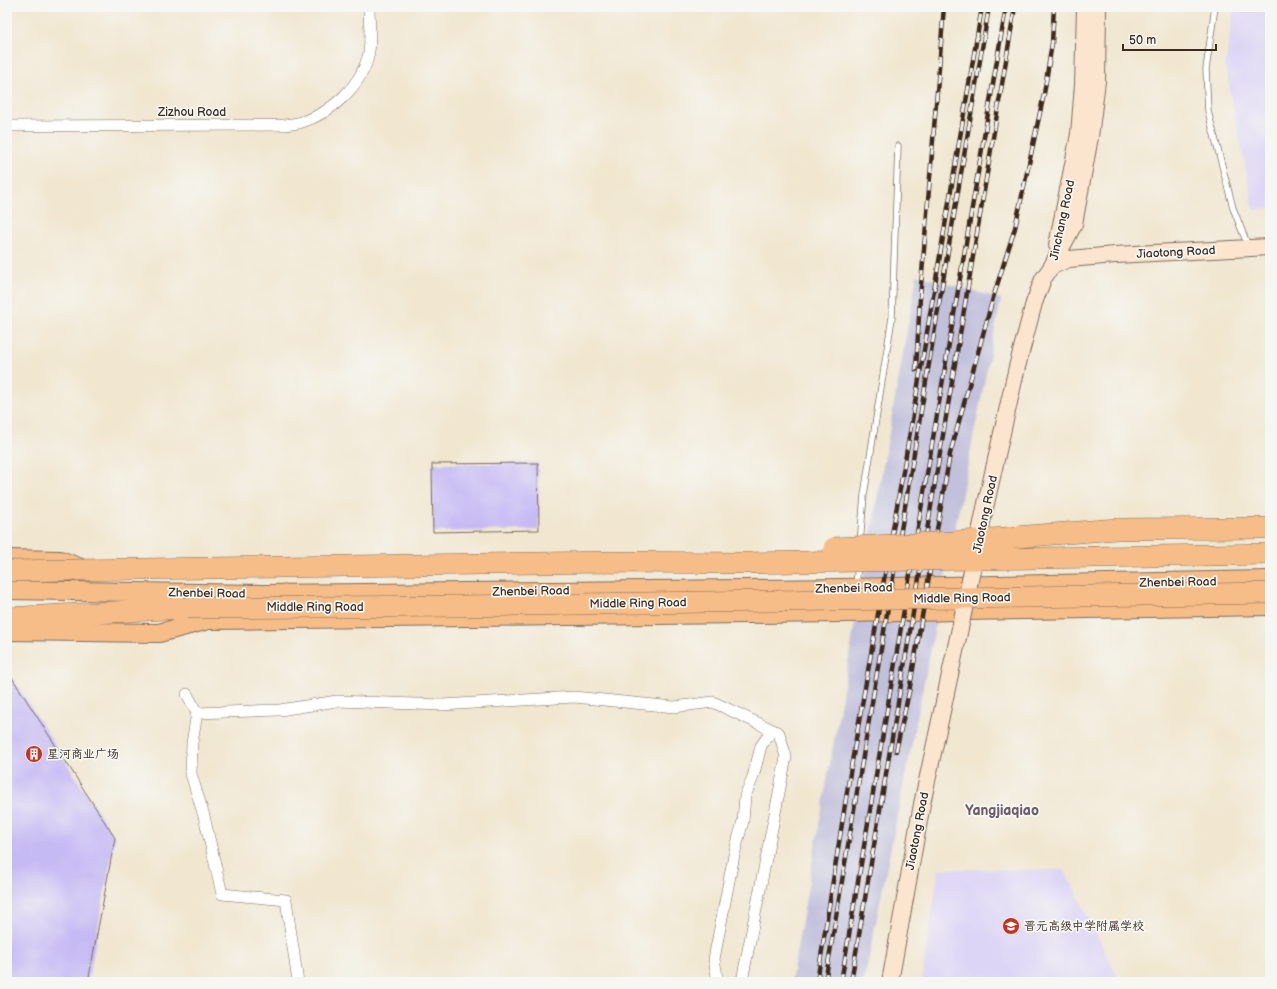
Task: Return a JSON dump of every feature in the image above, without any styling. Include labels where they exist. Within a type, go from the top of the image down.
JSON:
[{"type":"highway","points":[[610,562],[755,551],[954,542],[1117,529],[1270,528]]},
{"type":"highway","points":[[7,572],[610,562],[746,563],[1270,554]]},
{"type":"highway","name":"Middle Ring Road","points":[[7,605],[184,608],[470,606],[1270,593]]},
{"type":"highway","points":[[7,618],[184,608]]},
{"type":"main road","name":"Jinchang Road","points":[[1052,266],[1079,134],[1083,85],[1085,7]]},
{"type":"main road","name":"Jinchang Road","points":[[1052,266],[1074,224],[1090,137],[1097,82],[1098,7]]},
{"type":"main road","name":"Jiaotong Road","points":[[890,982],[922,804],[986,508],[1017,367],[1028,324],[1043,279],[1052,266],[1069,259],[1115,255],[1270,247]]},
{"type":"main road","points":[[7,559],[60,560],[143,592]]},
{"type":"main road","name":"Zhenbei Road","points":[[7,590],[280,594],[856,588],[1270,580]]},
{"type":"main road","name":"Zhenbei Road","points":[[7,618],[208,620],[859,613],[1270,606]]},
{"type":"main road","name":"Zhenbei Road","points":[[7,631],[159,632],[208,620]]},
{"type":"street","name":"Zizhou Road","points":[[7,126],[284,125],[301,122],[321,114],[340,100],[360,78],[368,56],[370,34],[369,7]]},
{"type":"street","points":[[187,694],[197,713],[192,743],[191,774],[204,816],[222,894],[286,900],[298,982]]},
{"type":"street","points":[[197,713],[280,710],[337,701],[442,705],[574,698],[674,707],[713,702],[779,733],[786,757],[742,981],[738,982]]},
{"type":"street","points":[[718,982],[714,959],[734,855],[743,821],[745,796],[753,778],[762,746],[772,730]]},
{"type":"lane","points":[[1215,7],[1206,68],[1208,112],[1233,208],[1248,248]]},
{"type":"lane","points":[[856,588],[864,495],[892,318],[898,146]]},
{"type":"shaded area","points":[[1234,7],[1270,7],[1270,208],[1254,210],[1225,66]]},
{"type":"shaded area","points":[[917,275],[1001,299],[864,982],[791,982]]},
{"type":"shaded area","name":"晋元高级中学附属学校","points":[[939,869],[1065,870],[1120,982],[921,982]]},
{"type":"building","points":[[538,463],[539,530],[433,532],[432,464]]},
{"type":"building","name":"星河商业广场","points":[[7,670],[115,838],[88,982],[7,982]]},
{"type":"railway","points":[[916,370],[920,298],[944,7]]},
{"type":"railway","points":[[817,982],[850,773],[913,415],[982,7]]},
{"type":"railway","points":[[825,982],[989,7]]},
{"type":"railway","points":[[841,982],[1006,7]]},
{"type":"railway","points":[[851,982],[1015,7]]},
{"type":"railway","points":[[896,751],[909,692],[950,454],[993,298],[1015,228],[1044,94],[1052,43],[1054,7]]},
{"type":"place","name":"星河商业广场","points":[[34,754]]},
{"type":"place","name":"晋元高级中学附属学校","points":[[1011,926]]},
{"type":"district","name":"Yangjiaqiao","points":[[1002,810]]}]
